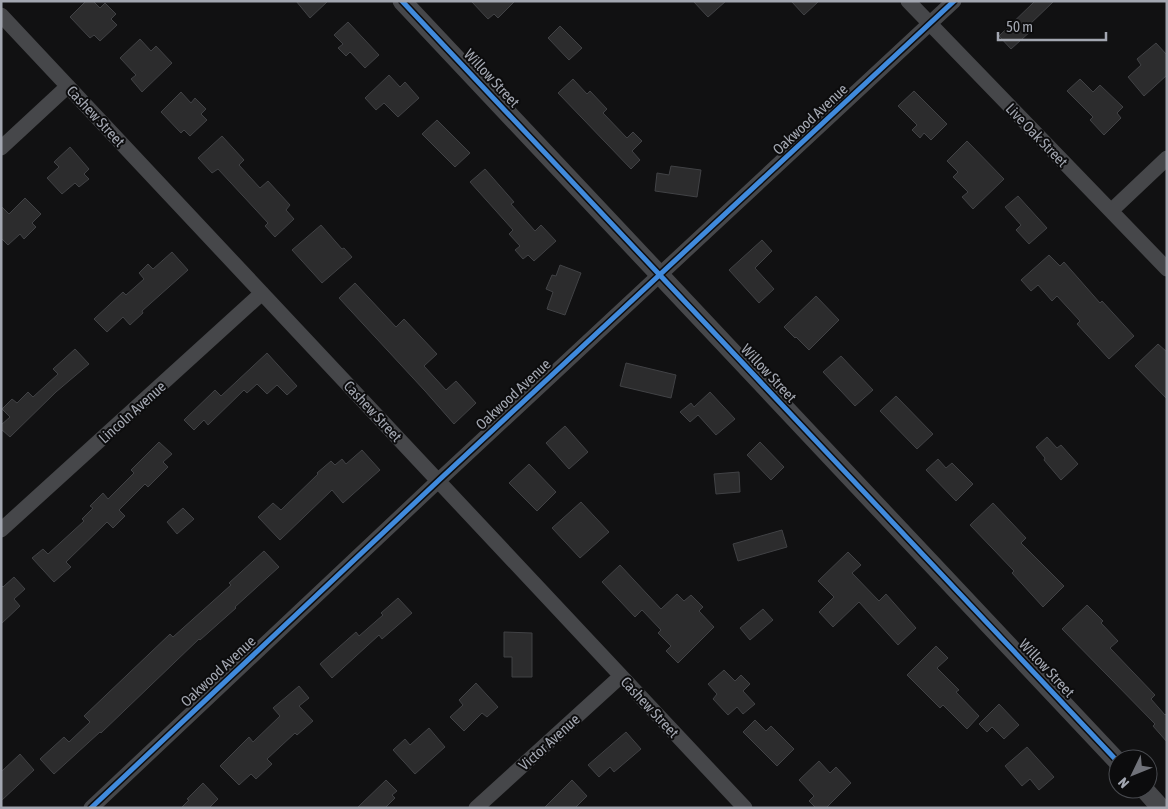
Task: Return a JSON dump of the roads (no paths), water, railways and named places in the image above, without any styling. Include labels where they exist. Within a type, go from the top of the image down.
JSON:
[{"type":"street","name":"Willow Street","points":[[402,1],[1108,751]]},
{"type":"street","name":"Live Oak Street","points":[[908,1],[1167,269]]},
{"type":"street","name":"Oakwood Avenue","points":[[91,808],[438,481],[954,1]]},
{"type":"street","name":"Cashew Street","points":[[1,15],[745,808]]},
{"type":"street","points":[[1,148],[68,86]]},
{"type":"street","points":[[1111,211],[1167,158]]},
{"type":"street","name":"Lincoln Avenue","points":[[1,530],[262,293]]},
{"type":"street","name":"Victor Avenue","points":[[476,808],[621,676]]}]
